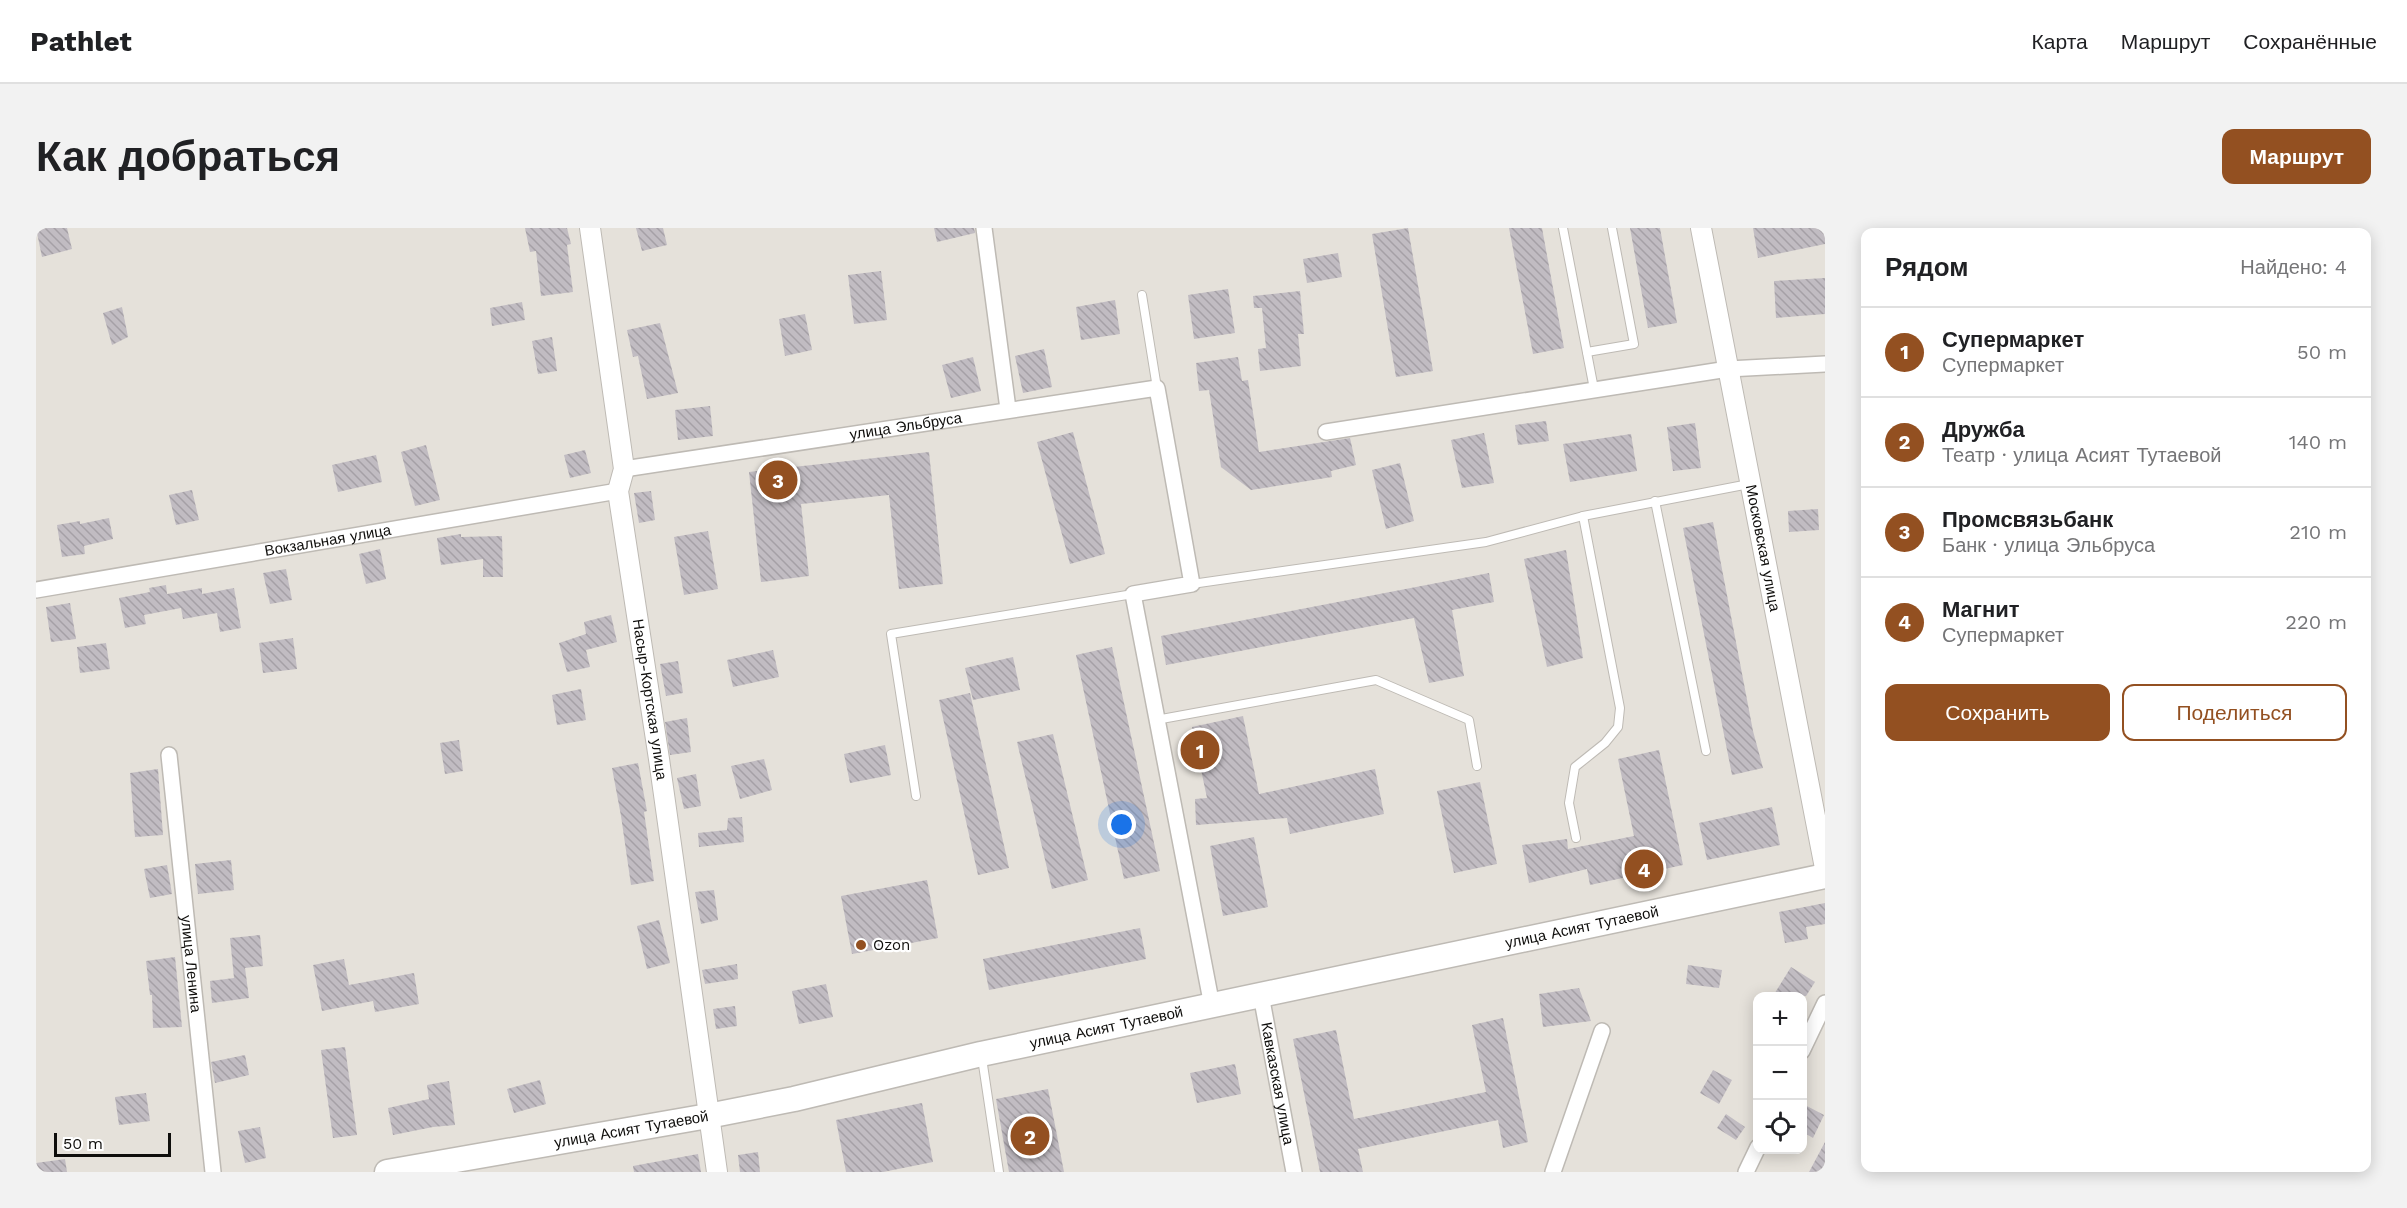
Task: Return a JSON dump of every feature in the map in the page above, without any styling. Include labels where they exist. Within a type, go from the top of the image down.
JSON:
[{"type":"main road","name":"улица Асият Тутаевой","points":[[387,1172],[794,1099],[981,1054],[1825,876]]},
{"type":"street","name":"Насыр-Кортская улица","points":[[590,228],[624,469],[618,491],[659,759],[717,1172]]},
{"type":"street","points":[[984,228],[1008,409]]},
{"type":"street","name":"Московская улица","points":[[1701,228],[1825,868]]},
{"type":"street","points":[[1326,432],[1728,369],[1825,364]]},
{"type":"street","name":"улица Эльбруса","points":[[624,469],[1157,387]]},
{"type":"street","points":[[1157,387],[1192,584],[1132,594],[1212,1006]]},
{"type":"street","name":"Вокзальная улица","points":[[36,590],[618,491]]},
{"type":"street","name":"улица Ленина","points":[[169,755],[213,1172]]},
{"type":"street","name":"Кавказская улица","points":[[1261,995],[1294,1172]]},
{"type":"street","points":[[1805,1046],[1825,1003]]},
{"type":"street","points":[[1553,1172],[1602,1031]]},
{"type":"street","points":[[1746,1172],[1755,1154]]},
{"type":"lane","points":[[1563,228],[1593,389]]},
{"type":"lane","points":[[1587,352],[1634,344],[1612,228]]},
{"type":"lane","points":[[1142,296],[1157,387]]},
{"type":"lane","points":[[1192,584],[1486,542],[1583,516],[1750,484]]},
{"type":"lane","points":[[1654,501],[1706,751]]},
{"type":"lane","points":[[1576,838],[1569,803],[1575,767],[1612,735],[1618,727],[1620,708],[1583,516]]},
{"type":"lane","points":[[916,796],[891,634],[1132,594]]},
{"type":"lane","points":[[1156,720],[1376,680],[1469,720],[1477,766]]},
{"type":"lane","points":[[981,1054],[999,1172]]},
{"type":"building","points":[[36,228],[67,228],[72,249],[42,257]]},
{"type":"building","points":[[525,228],[567,228],[571,244],[567,245],[573,292],[541,296],[536,251],[530,252]]},
{"type":"building","points":[[636,228],[663,228],[667,245],[642,251]]},
{"type":"building","points":[[934,228],[974,228],[975,233],[937,242]]},
{"type":"building","points":[[1408,228],[1433,371],[1396,377],[1372,234]]},
{"type":"building","points":[[1509,228],[1542,228],[1564,348],[1533,354]]},
{"type":"building","points":[[1630,228],[1660,228],[1677,323],[1648,328]]},
{"type":"building","points":[[1753,228],[1825,228],[1825,244],[1758,258]]},
{"type":"building","points":[[1338,253],[1342,277],[1307,283],[1303,259]]},
{"type":"building","points":[[881,271],[887,320],[854,324],[848,275]]},
{"type":"building","points":[[1825,278],[1825,314],[1776,318],[1774,281]]},
{"type":"building","points":[[1228,289],[1235,333],[1194,339],[1188,295]]},
{"type":"building","points":[[1300,291],[1304,334],[1298,334],[1301,366],[1260,371],[1258,349],[1266,348],[1262,308],[1254,308],[1253,296]]},
{"type":"building","points":[[1115,300],[1120,334],[1081,340],[1076,307]]},
{"type":"building","points":[[522,302],[525,320],[492,326],[490,308]]},
{"type":"building","points":[[122,307],[128,337],[112,345],[103,313]]},
{"type":"building","points":[[805,314],[812,350],[785,356],[779,319]]},
{"type":"building","points":[[660,323],[678,393],[647,399],[638,356],[633,357],[627,330]]},
{"type":"building","points":[[552,337],[557,371],[538,374],[532,341]]},
{"type":"building","points":[[1044,349],[1052,387],[1023,393],[1015,356]]},
{"type":"building","points":[[973,357],[981,391],[951,398],[942,365]]},
{"type":"building","points":[[1238,357],[1242,381],[1248,380],[1259,452],[1350,438],[1356,465],[1331,471],[1332,477],[1251,490],[1221,467],[1209,390],[1199,391],[1196,363]]},
{"type":"building","points":[[710,406],[713,436],[678,440],[675,410]]},
{"type":"building","points":[[1546,421],[1549,441],[1518,445],[1515,425]]},
{"type":"building","points":[[1695,423],[1701,468],[1673,471],[1667,427]]},
{"type":"building","points":[[1073,432],[1105,554],[1070,564],[1037,442]]},
{"type":"building","points":[[1484,433],[1494,483],[1462,488],[1451,440]]},
{"type":"building","points":[[1631,434],[1637,471],[1570,482],[1563,444]]},
{"type":"building","points":[[426,445],[440,500],[415,506],[401,452]]},
{"type":"building","points":[[585,450],[591,473],[570,478],[564,455]]},
{"type":"building","points":[[929,452],[943,584],[899,589],[889,495],[801,504],[809,576],[761,582],[749,472]]},
{"type":"building","points":[[376,455],[382,482],[338,492],[332,465]]},
{"type":"building","points":[[1400,463],[1414,521],[1386,529],[1372,470]]},
{"type":"building","points":[[192,490],[199,520],[176,525],[169,495]]},
{"type":"building","points":[[651,491],[655,520],[639,523],[634,493]]},
{"type":"building","points":[[1818,509],[1819,530],[1789,532],[1788,511]]},
{"type":"building","points":[[109,518],[113,539],[84,546],[85,554],[62,557],[57,525],[80,521],[80,524]]},
{"type":"building","points":[[1713,522],[1753,731],[1763,768],[1732,775],[1683,528]]},
{"type":"building","points":[[708,531],[718,589],[684,595],[674,537]]},
{"type":"building","points":[[461,534],[461,537],[502,536],[503,577],[483,577],[483,559],[441,565],[437,538]]},
{"type":"building","points":[[380,549],[386,579],[366,584],[359,554]]},
{"type":"building","points":[[1566,550],[1583,658],[1547,667],[1524,559]]},
{"type":"building","points":[[286,569],[292,600],[270,604],[263,573]]},
{"type":"building","points":[[1489,573],[1494,602],[1452,610],[1464,676],[1429,683],[1414,618],[1166,665],[1161,636]]},
{"type":"building","points":[[166,585],[167,594],[202,588],[202,594],[234,588],[241,628],[220,632],[217,613],[183,619],[181,608],[144,615],[146,624],[125,628],[119,598],[150,592],[149,588]]},
{"type":"building","points":[[70,603],[76,639],[51,642],[46,607]]},
{"type":"building","points":[[611,615],[617,642],[586,650],[590,667],[567,672],[559,643],[586,634],[584,622]]},
{"type":"building","points":[[293,638],[297,669],[263,673],[259,643]]},
{"type":"building","points":[[106,643],[110,669],[80,673],[77,647]]},
{"type":"building","points":[[1112,647],[1160,871],[1124,879],[1076,655]]},
{"type":"building","points":[[773,650],[779,677],[733,687],[727,660]]},
{"type":"building","points":[[1013,657],[1020,690],[973,700],[965,668]]},
{"type":"building","points":[[678,661],[683,693],[666,696],[660,664]]},
{"type":"building","points":[[581,689],[586,720],[557,725],[552,695]]},
{"type":"building","points":[[970,693],[1009,868],[978,875],[939,700]]},
{"type":"building","points":[[1243,716],[1259,794],[1375,769],[1384,814],[1290,834],[1287,818],[1196,825],[1195,799],[1207,798],[1192,727]]},
{"type":"building","points":[[687,718],[691,752],[670,755],[665,722]]},
{"type":"building","points":[[1053,734],[1088,880],[1052,889],[1017,742]]},
{"type":"building","points":[[459,740],[463,771],[445,774],[440,743]]},
{"type":"building","points":[[885,745],[891,775],[850,783],[844,754]]},
{"type":"building","points":[[1659,750],[1683,865],[1590,885],[1587,869],[1529,883],[1522,845],[1567,839],[1568,849],[1634,836],[1618,759]]},
{"type":"building","points":[[764,759],[772,790],[740,799],[731,766]]},
{"type":"building","points":[[638,763],[647,811],[644,812],[654,881],[631,885],[612,768]]},
{"type":"building","points":[[158,769],[163,835],[135,837],[130,773]]},
{"type":"building","points":[[696,774],[701,806],[684,809],[677,778]]},
{"type":"building","points":[[1480,782],[1497,864],[1454,873],[1437,791]]},
{"type":"building","points":[[1772,807],[1780,845],[1707,860],[1699,823]]},
{"type":"building","points":[[742,817],[744,842],[699,847],[698,833],[727,830],[728,818]]},
{"type":"building","points":[[1254,837],[1268,907],[1223,916],[1210,846]]},
{"type":"building","points":[[231,860],[234,890],[198,894],[195,864]]},
{"type":"building","points":[[167,865],[172,894],[150,898],[144,869]]},
{"type":"building","points":[[927,880],[938,938],[852,954],[841,896]]},
{"type":"building","points":[[714,890],[718,920],[701,924],[695,892]]},
{"type":"building","points":[[1825,903],[1825,924],[1806,927],[1808,939],[1785,943],[1779,912]]},
{"type":"building","points":[[659,920],[670,963],[647,969],[637,926]]},
{"type":"building","points":[[1140,928],[1146,959],[989,990],[983,959]]},
{"type":"building","points":[[260,935],[263,966],[245,968],[249,998],[212,1003],[210,981],[234,978],[230,938]]},
{"type":"building","points":[[175,957],[182,1027],[153,1028],[152,995],[150,995],[146,961]]},
{"type":"building","points":[[344,959],[349,985],[414,973],[419,1004],[375,1012],[373,1001],[322,1011],[313,965]]},
{"type":"building","points":[[737,964],[738,979],[705,984],[702,970]]},
{"type":"building","points":[[1688,965],[1722,970],[1719,988],[1686,984]]},
{"type":"building","points":[[1791,967],[1815,982],[1807,994],[1807,992],[1775,992]]},
{"type":"building","points":[[826,984],[833,1017],[799,1024],[792,991]]},
{"type":"building","points":[[1579,988],[1591,1021],[1543,1027],[1539,994]]},
{"type":"building","points":[[735,1006],[737,1026],[716,1029],[713,1009]]},
{"type":"building","points":[[1503,1018],[1528,1142],[1503,1148],[1498,1120],[1358,1149],[1363,1172],[1320,1172],[1293,1039],[1336,1030],[1354,1119],[1486,1092],[1472,1025]]},
{"type":"building","points":[[345,1047],[357,1135],[333,1138],[321,1050]]},
{"type":"building","points":[[245,1055],[249,1075],[215,1083],[211,1062]]},
{"type":"building","points":[[1235,1064],[1241,1094],[1197,1103],[1190,1073]]},
{"type":"building","points":[[1713,1070],[1732,1080],[1719,1104],[1700,1093]]},
{"type":"building","points":[[540,1080],[546,1104],[514,1113],[507,1089]]},
{"type":"building","points":[[449,1081],[455,1125],[393,1135],[388,1108],[429,1099],[427,1085]]},
{"type":"building","points":[[1048,1089],[1064,1172],[1009,1172],[996,1099]]},
{"type":"building","points":[[146,1093],[150,1121],[119,1125],[115,1097]]},
{"type":"building","points":[[922,1103],[933,1162],[883,1172],[846,1172],[836,1120]]},
{"type":"building","points":[[1807,1106],[1824,1115],[1813,1138],[1807,1134]]},
{"type":"building","points":[[1726,1114],[1745,1127],[1736,1140],[1717,1128]]},
{"type":"building","points":[[260,1127],[266,1158],[245,1163],[238,1131]]},
{"type":"building","points":[[1825,1142],[1825,1172],[1809,1172]]},
{"type":"building","points":[[758,1152],[760,1172],[740,1172],[738,1155]]},
{"type":"building","points":[[698,1154],[701,1172],[634,1172],[633,1166]]},
{"type":"building","points":[[65,1159],[67,1172],[36,1172],[36,1163]]},
{"type":"place","name":"Промсвязьбанк","points":[[778,480]]},
{"type":"place","name":"Супермаркет","points":[[1200,750]]},
{"type":"place","name":"Магнит","points":[[1644,869]]},
{"type":"place","name":"Ozon","points":[[861,945]]},
{"type":"place","name":"Дружба","points":[[1030,1136]]}]
